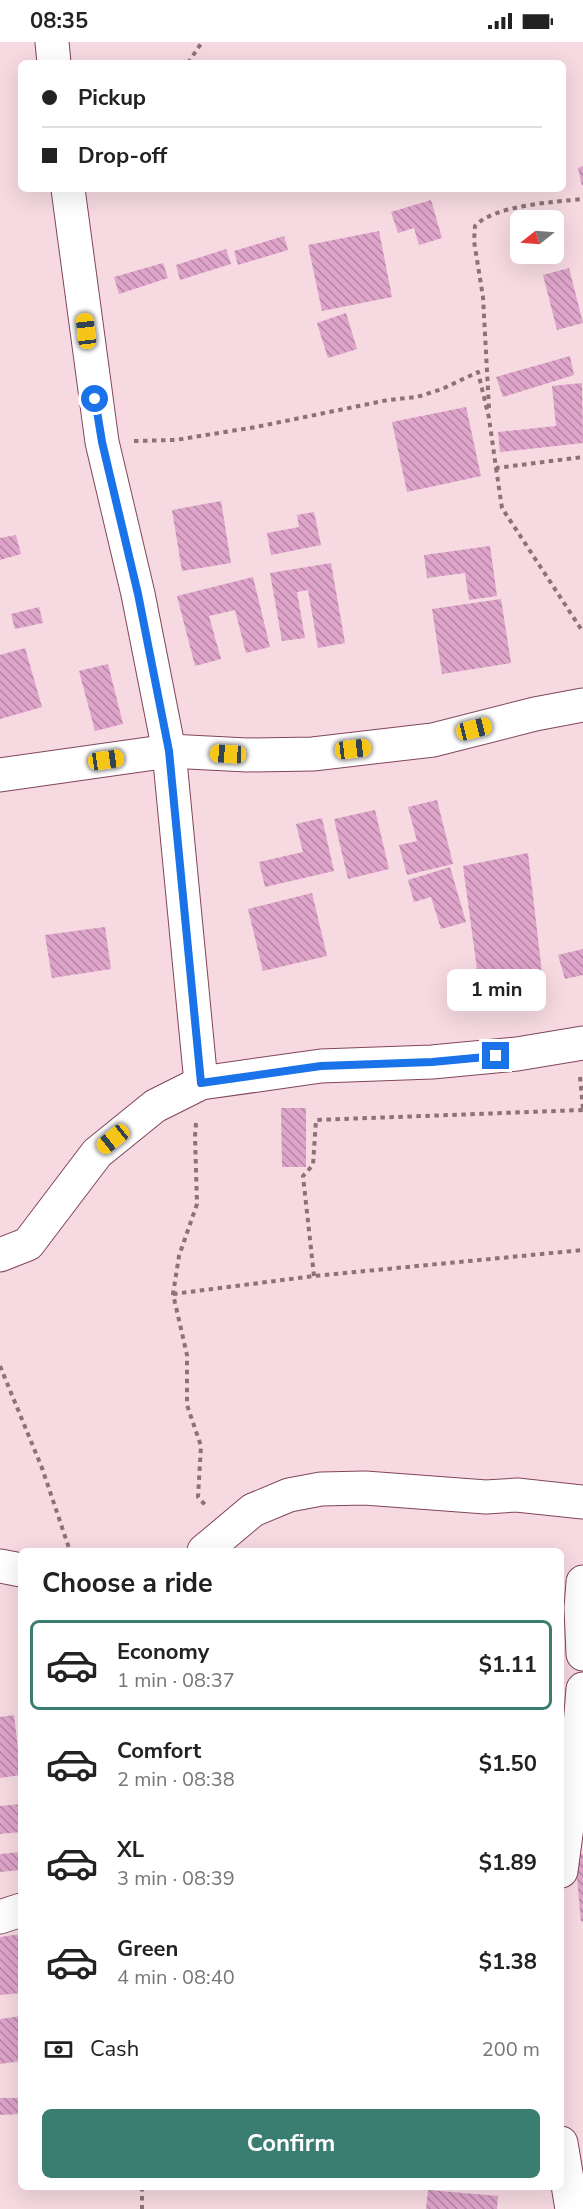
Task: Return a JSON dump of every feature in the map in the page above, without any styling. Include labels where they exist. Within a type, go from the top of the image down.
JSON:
[{"type":"street","points":[[52,42],[54,60]]},
{"type":"street","points":[[68,192],[102,442],[138,594],[169,751],[201,1083]]},
{"type":"street","points":[[0,775],[169,751],[248,755],[314,754],[433,740],[535,714],[583,705]]},
{"type":"street","points":[[0,1255],[28,1244],[97,1152],[155,1106],[201,1083],[321,1066],[432,1062],[518,1054],[583,1043]]},
{"type":"street","points":[[215,1544],[253,1510],[289,1495],[321,1489],[365,1488],[486,1497],[517,1495],[583,1502]]},
{"type":"street","points":[[0,1566],[18,1569]]},
{"type":"street","points":[[583,1582],[581,1608],[583,1654]]},
{"type":"street","points":[[564,1845],[583,1689]]},
{"type":"street","points":[[0,1917],[18,1911]]},
{"type":"street","points":[[564,2161],[572,2209]]},
{"type":"path","points":[[190,60],[202,42]]},
{"type":"path","points":[[583,199],[538,204],[482,219],[475,226],[474,241],[483,297],[489,418],[502,508],[583,632]]},
{"type":"path","points":[[102,442],[175,440],[256,427],[388,400],[417,398],[478,372],[489,418]]},
{"type":"path","points":[[496,468],[583,457]]},
{"type":"path","points":[[201,1083],[195,1136],[197,1204],[178,1256],[173,1294],[187,1355],[187,1405],[201,1446],[198,1497],[215,1544]]},
{"type":"path","points":[[314,1276],[303,1176],[313,1165],[316,1120],[583,1110]]},
{"type":"path","points":[[173,1294],[314,1276],[583,1250]]},
{"type":"path","points":[[0,1366],[42,1468],[69,1548]]},
{"type":"path","points":[[142,2190],[142,2209]]},
{"type":"building","points":[[583,166],[583,185],[582,186],[578,168]]},
{"type":"building","points":[[431,200],[442,238],[419,245],[414,228],[398,233],[391,212]]},
{"type":"building","points":[[379,231],[392,297],[322,311],[308,245]]},
{"type":"building","points":[[284,236],[288,250],[238,265],[234,251]]},
{"type":"building","points":[[226,249],[231,264],[180,280],[176,265]]},
{"type":"building","points":[[163,263],[168,278],[119,294],[114,277]]},
{"type":"building","points":[[569,268],[583,323],[557,330],[543,275]]},
{"type":"building","points":[[346,313],[357,349],[328,358],[317,323]]},
{"type":"building","points":[[570,356],[574,375],[503,397],[496,377]]},
{"type":"building","points":[[582,383],[583,443],[500,452],[498,432],[556,426],[552,386]]},
{"type":"building","points":[[466,407],[481,476],[407,492],[392,422]]},
{"type":"building","points":[[221,501],[231,563],[182,571],[172,510]]},
{"type":"building","points":[[314,512],[321,545],[271,555],[267,533],[299,527],[297,515]]},
{"type":"building","points":[[16,535],[21,554],[0,560],[0,538]]},
{"type":"building","points":[[490,546],[497,596],[469,600],[465,573],[427,578],[424,555]]},
{"type":"building","points":[[331,563],[345,643],[318,648],[308,590],[297,592],[305,638],[282,641],[270,573]]},
{"type":"building","points":[[253,577],[270,647],[246,653],[235,610],[209,616],[221,659],[195,666],[177,596]]},
{"type":"building","points":[[501,599],[511,663],[442,674],[432,609]]},
{"type":"building","points":[[39,607],[43,623],[15,629],[11,614]]},
{"type":"building","points":[[25,648],[42,707],[0,719],[0,655]]},
{"type":"building","points":[[108,664],[123,724],[95,731],[79,671]]},
{"type":"building","points":[[437,800],[453,864],[407,875],[399,845],[417,841],[408,807]]},
{"type":"building","points":[[375,810],[389,869],[348,879],[334,819]]},
{"type":"building","points":[[322,818],[334,871],[265,887],[259,862],[303,852],[296,824]]},
{"type":"building","points":[[528,853],[545,999],[482,1006],[463,866]]},
{"type":"building","points":[[450,867],[466,922],[441,929],[431,897],[414,902],[408,880]]},
{"type":"building","points":[[312,893],[327,956],[263,971],[248,909]]},
{"type":"building","points":[[105,927],[111,969],[52,978],[45,935]]},
{"type":"building","points":[[583,949],[583,975],[565,979],[558,955]]},
{"type":"building","points":[[281,1108],[306,1108],[306,1167],[282,1167]]},
{"type":"building","points":[[14,1715],[18,1775],[0,1778],[0,1717]]},
{"type":"building","points":[[18,1804],[18,1832],[0,1834],[0,1806]]},
{"type":"building","points":[[18,1852],[18,1870],[0,1872],[0,1854]]},
{"type":"building","points":[[583,1854],[583,1921],[581,1922],[575,1855]]},
{"type":"building","points":[[18,1934],[18,1993],[0,1995],[0,1937]]},
{"type":"building","points":[[18,2016],[18,2061],[0,2064],[0,2019]]},
{"type":"building","points":[[0,2098],[18,2098],[18,2114],[0,2115]]},
{"type":"building","points":[[428,2190],[498,2196],[497,2209],[426,2209]]},
{"type":"route","points":[[95,399],[102,442],[138,594],[169,751],[201,1083],[321,1066],[432,1062],[496,1056]]}]
